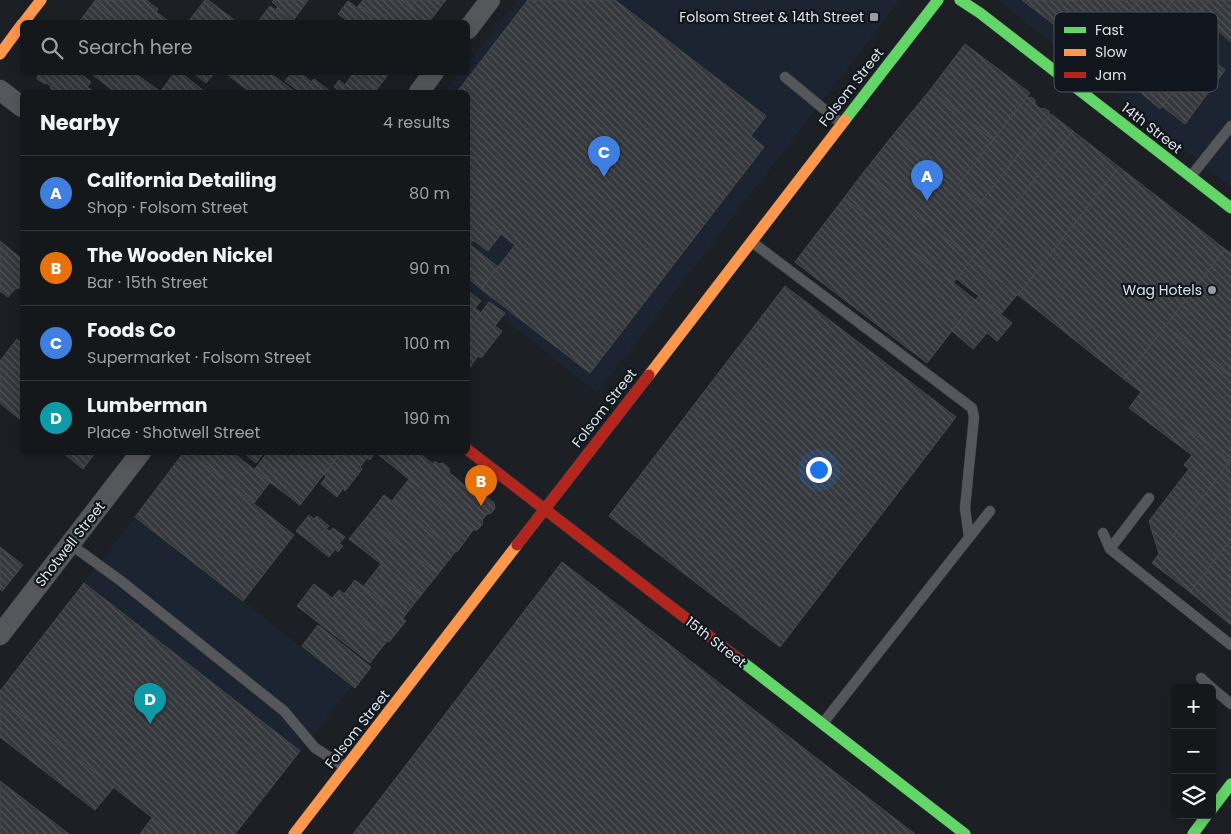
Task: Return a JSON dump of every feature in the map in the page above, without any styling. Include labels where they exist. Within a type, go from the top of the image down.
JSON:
[{"type":"street","points":[[25,20],[41,0]]},
{"type":"street","points":[[470,27],[490,0]]},
{"type":"street","name":"Folsom Street","points":[[294,834],[938,0]]},
{"type":"street","name":"14th Street","points":[[960,0],[1054,72]]},
{"type":"street","points":[[0,54],[20,27]]},
{"type":"street","points":[[420,90],[432,75]]},
{"type":"street","points":[[0,90],[20,105]]},
{"type":"street","name":"14th Street","points":[[1080,92],[1190,177],[1229,203]]},
{"type":"street","name":"15th Street","points":[[470,452],[965,834]]},
{"type":"street","name":"Shotwell Street","points":[[0,635],[139,455]]},
{"type":"street","points":[[1216,803],[1231,784]]},
{"type":"street","points":[[1193,834],[1204,819]]},
{"type":"lane","points":[[785,77],[842,124]]},
{"type":"lane","points":[[1190,177],[1231,126]]},
{"type":"lane","points":[[752,241],[972,408],[974,417],[965,508],[969,537]]},
{"type":"lane","points":[[1110,549],[1149,498]]},
{"type":"lane","points":[[822,724],[990,511]]},
{"type":"lane","points":[[1103,533],[1110,549],[1231,645]]},
{"type":"lane","points":[[70,544],[121,581],[284,710],[315,748],[346,767]]},
{"type":"lane","points":[[1201,678],[1208,684]]},
{"type":"lane","points":[[1216,691],[1231,704]]},
{"type":"shaded area","points":[[518,0],[900,0],[597,393],[470,292],[470,90],[446,90],[458,75],[470,75],[470,60]]},
{"type":"shaded area","points":[[998,0],[1231,0],[1231,187],[1113,92],[1218,92],[1218,12],[1054,12],[1054,45]]},
{"type":"shaded area","points":[[183,455],[191,455],[294,535],[243,601],[352,686],[235,834],[0,691]]},
{"type":"building","points":[[96,0],[146,0],[158,9],[156,12],[167,20],[117,20],[94,2]]},
{"type":"building","points":[[205,0],[208,0],[234,20],[190,20]]},
{"type":"building","points":[[274,0],[308,0],[294,20],[276,9],[278,7],[272,2]]},
{"type":"building","points":[[363,0],[401,0],[426,20],[379,20],[359,5]]},
{"type":"building","points":[[401,0],[446,0],[431,20],[426,20]]},
{"type":"building","points":[[528,0],[615,0],[766,116],[751,136],[764,147],[590,373],[481,289],[515,245],[470,210],[470,90],[459,90]]},
{"type":"building","points":[[1022,0],[1073,0],[1087,12],[1054,12],[1054,24]]},
{"type":"building","points":[[1073,0],[1114,0],[1129,12],[1087,12]]},
{"type":"building","points":[[1114,0],[1139,0],[1129,12]]},
{"type":"building","points":[[1139,0],[1173,0],[1164,12],[1130,12]]},
{"type":"building","points":[[1173,0],[1209,0],[1200,12],[1164,12]]},
{"type":"building","points":[[1209,0],[1231,0],[1231,42],[1218,31],[1218,12],[1199,12]]},
{"type":"building","points":[[348,1],[357,8],[359,5],[379,20],[344,20],[338,14]]},
{"type":"building","points":[[94,2],[116,20],[80,20]]},
{"type":"building","points":[[270,6],[289,20],[260,20]]},
{"type":"building","points":[[965,44],[1030,93],[993,140],[930,90]]},
{"type":"building","points":[[1218,65],[1225,70],[1218,79]]},
{"type":"building","points":[[38,75],[82,75],[91,82],[87,87],[92,90],[52,90],[50,88],[51,86],[37,79]]},
{"type":"building","points":[[93,75],[137,75],[158,90],[112,90]]},
{"type":"building","points":[[173,75],[184,75],[202,90],[162,90]]},
{"type":"building","points":[[196,75],[213,75],[206,83]]},
{"type":"building","points":[[228,75],[273,75],[292,90],[247,90]]},
{"type":"building","points":[[290,75],[303,75],[311,82],[314,79],[328,90],[297,90],[285,81]]},
{"type":"building","points":[[352,75],[358,75],[377,89],[338,90],[334,87],[339,80],[345,85]]},
{"type":"building","points":[[360,75],[388,75],[377,89]]},
{"type":"building","points":[[930,90],[993,140],[958,185],[893,135]]},
{"type":"building","points":[[1140,92],[1173,92],[1160,109]]},
{"type":"building","points":[[1173,92],[1209,92],[1185,124],[1162,106]]},
{"type":"building","points":[[1031,97],[1041,109],[1044,108],[1049,111],[1049,116],[980,203],[958,185],[1026,98]]},
{"type":"building","points":[[1051,114],[1073,131],[1003,220],[980,203]]},
{"type":"building","points":[[1073,131],[1119,167],[1018,295],[972,259]]},
{"type":"building","points":[[893,135],[1003,220],[972,259],[863,173]]},
{"type":"building","points":[[1119,167],[1225,249],[1124,379],[1018,295]]},
{"type":"building","points":[[863,173],[972,259],[953,283],[844,198]]},
{"type":"building","points":[[844,198],[976,300],[927,363],[795,262]]},
{"type":"building","points":[[470,210],[501,234],[488,251],[473,240],[470,244]]},
{"type":"building","points":[[0,241],[20,257],[20,286],[8,297],[0,291]]},
{"type":"building","points":[[470,245],[498,267],[481,289],[470,280]]},
{"type":"building","name":"Wag Hotels","points":[[1225,249],[1231,253],[1231,377],[1166,326]]},
{"type":"building","points":[[972,259],[1017,295],[1001,314],[957,279]]},
{"type":"building","points":[[785,286],[956,417],[780,647],[609,516]]},
{"type":"building","points":[[470,293],[481,301],[475,308],[481,313],[470,327]]},
{"type":"building","points":[[979,296],[1012,323],[997,341],[965,314]]},
{"type":"building","points":[[489,302],[505,313],[495,326],[502,331],[481,358],[478,356],[470,367],[470,327]]},
{"type":"building","points":[[965,314],[987,333],[973,349],[952,331]]},
{"type":"building","points":[[1166,326],[1231,377],[1231,462],[1124,379]]},
{"type":"building","points":[[17,339],[20,342],[20,419],[0,403],[0,361]]},
{"type":"building","points":[[1141,392],[1230,461],[1159,554],[1149,521],[1189,469],[1184,465],[1192,455],[1129,408]]},
{"type":"building","points":[[66,455],[94,455],[83,469]]},
{"type":"building","points":[[182,455],[192,455],[294,535],[243,601],[135,517]]},
{"type":"building","points":[[192,455],[236,455],[270,482],[254,503]]},
{"type":"building","points":[[247,455],[262,455],[256,463]]},
{"type":"building","points":[[266,455],[339,455],[300,505],[254,470]]},
{"type":"building","points":[[339,455],[373,455],[370,460],[367,458],[360,467],[362,469],[345,491],[343,488],[337,497],[321,484],[326,477],[324,474]]},
{"type":"building","points":[[379,455],[422,455],[433,464],[435,461],[438,464],[443,463],[449,468],[449,472],[465,486],[470,484],[483,499],[488,498],[494,503],[495,508],[482,520],[483,524],[477,530],[473,530]]},
{"type":"building","points":[[1230,461],[1231,539],[1190,592],[1152,563]]},
{"type":"building","points":[[409,479],[473,530],[457,552],[392,501]]},
{"type":"building","points":[[384,495],[456,551],[438,574],[366,518]]},
{"type":"building","points":[[309,515],[314,519],[317,516],[329,526],[326,529],[330,531],[333,528],[345,537],[339,544],[343,546],[338,552],[335,549],[329,557],[296,531]]},
{"type":"building","points":[[366,518],[438,574],[421,595],[349,539]]},
{"type":"building","points":[[1231,539],[1231,625],[1190,592]]},
{"type":"building","points":[[0,547],[23,565],[2,591],[0,589]]},
{"type":"building","points":[[562,562],[915,834],[353,834]]},
{"type":"building","points":[[381,564],[421,595],[403,618],[363,587]]},
{"type":"building","points":[[355,580],[406,621],[389,642],[332,598],[339,590],[344,594]]},
{"type":"building","points":[[84,583],[300,751],[235,834],[173,834],[0,698],[0,691]]},
{"type":"building","points":[[314,584],[387,641],[370,663],[297,606]]},
{"type":"building","points":[[318,625],[371,667],[355,688],[302,646]]},
{"type":"building","points":[[0,698],[114,787],[95,810],[0,737]]},
{"type":"building","points":[[0,781],[69,834],[0,834]]},
{"type":"building","points":[[152,818],[173,834],[140,834]]},
{"type":"traffic: fast","points":[[845,120],[938,0]]},
{"type":"traffic: fast","points":[[960,0],[980,13],[1054,70]]},
{"type":"traffic: fast","points":[[1082,92],[1231,208]]},
{"type":"traffic: fast","points":[[740,660],[965,834]]},
{"type":"traffic: fast","points":[[1216,804],[1231,784]]},
{"type":"traffic: fast","points":[[1193,834],[1204,819]]},
{"type":"traffic: slow","points":[[26,20],[41,0]]},
{"type":"traffic: slow","points":[[0,54],[20,27]]},
{"type":"traffic: slow","points":[[649,375],[845,120]]},
{"type":"traffic: slow","points":[[294,834],[517,545]]},
{"type":"traffic: jam","points":[[517,545],[649,375]]},
{"type":"traffic: jam","points":[[470,452],[740,660]]},
{"type":"place","name":"Folsom Street & 14th Street","points":[[874,17]]},
{"type":"place","name":"Foods Co","points":[[604,177]]},
{"type":"place","name":"California Detailing","points":[[927,201]]},
{"type":"place","name":"Wag Hotels","points":[[1212,290]]},
{"type":"place","name":"The Wooden Nickel","points":[[481,506]]},
{"type":"place","name":"Lumberman","points":[[150,724]]}]
